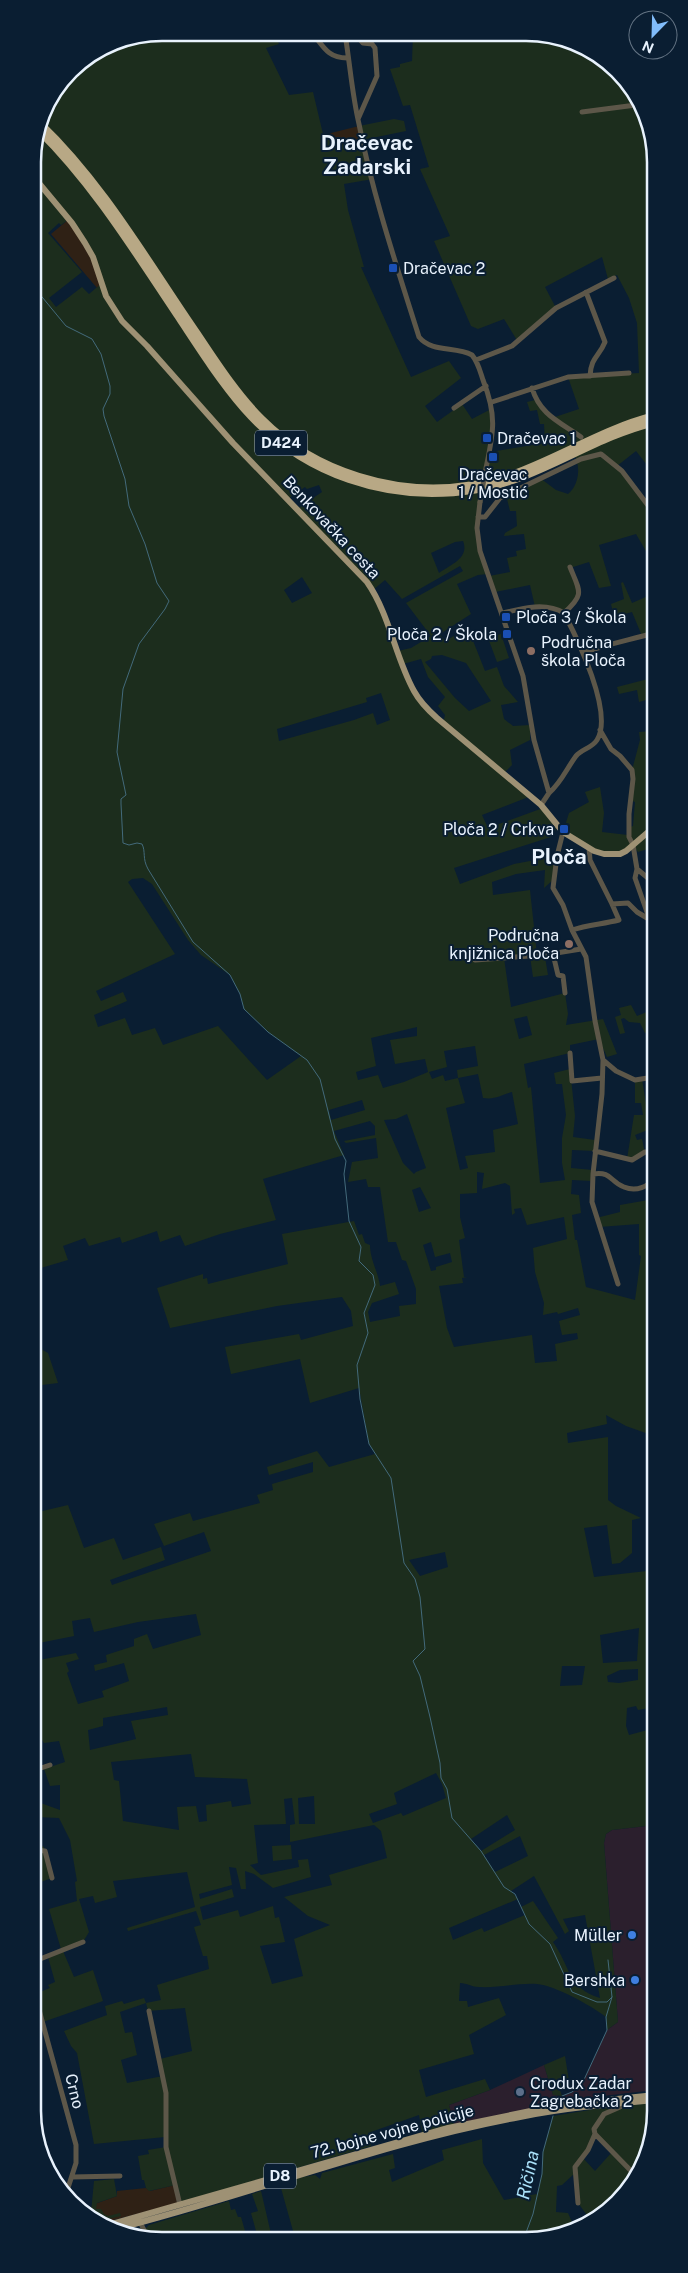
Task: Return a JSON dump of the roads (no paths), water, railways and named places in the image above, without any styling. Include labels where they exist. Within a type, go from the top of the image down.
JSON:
[{"type":"highway","name":"D424","points":[[46,129],[93,182],[217,363],[248,404],[280,435],[317,459],[360,477],[401,486],[427,488],[471,485],[512,475],[622,426],[647,418]]},
{"type":"highway","name":"D424","points":[[44,136],[62,154],[88,186],[212,367],[244,409],[276,439],[294,452],[326,470],[359,483],[400,492],[424,494],[476,490],[536,472],[603,440],[647,425]]},
{"type":"main road","name":"Benkovačka cesta","points":[[42,187],[86,243],[93,257],[106,296],[122,321],[147,346],[219,429],[367,582],[378,598],[414,691],[436,718],[541,805],[563,832],[588,848],[604,854],[620,854],[647,833]]},
{"type":"main road","name":"72. bojne vojne policije","points":[[117,2223],[448,2128],[560,2105],[646,2095]]},
{"type":"main road","name":"72. bojne vojne policije","points":[[129,2227],[383,2151],[486,2124],[558,2110],[646,2101]]},
{"type":"street","points":[[346,41],[358,120],[395,260],[419,337],[425,344],[433,347],[464,350],[472,355],[476,360],[492,402],[494,412],[492,437],[477,528],[480,551],[503,613],[523,676],[534,740],[549,793]]},
{"type":"street","points":[[358,120],[377,76],[375,48],[372,44],[361,41]]},
{"type":"street","points":[[319,42],[336,58],[347,58]]},
{"type":"street","points":[[582,112],[632,106]]},
{"type":"street","points":[[476,360],[512,346],[556,308],[614,278]]},
{"type":"street","points":[[586,292],[605,342],[602,351],[594,356],[590,365],[590,376]]},
{"type":"street","points":[[492,402],[568,377],[629,374]]},
{"type":"street","points":[[454,408],[486,386]]},
{"type":"street","points":[[532,388],[542,410],[581,437]]},
{"type":"street","points":[[478,517],[485,517],[494,503],[500,498],[592,455],[605,456],[628,478],[647,502]]},
{"type":"street","points":[[564,613],[577,601],[579,589],[570,567]]},
{"type":"street","points":[[503,613],[535,607],[549,607],[564,613],[583,652],[596,691],[600,712],[600,729],[597,740],[589,748],[579,753],[541,805]]},
{"type":"street","points":[[583,652],[612,642],[622,642],[647,635]]},
{"type":"street","points":[[600,729],[611,749],[632,770],[633,779],[628,828],[637,869],[635,878],[647,914]]},
{"type":"street","points":[[563,832],[557,856],[553,888],[563,905],[572,930],[586,957],[595,1021],[603,1060],[593,1174],[594,1210],[618,1284]]},
{"type":"street","points":[[572,930],[585,925],[601,925],[619,920],[590,860],[588,848]]},
{"type":"street","points":[[637,869],[647,877]]},
{"type":"street","points":[[612,904],[628,902],[637,912],[647,917]]},
{"type":"street","points":[[475,960],[553,954],[582,949]]},
{"type":"street","points":[[553,954],[558,975],[563,976],[565,993]]},
{"type":"street","points":[[570,1053],[572,1081],[603,1076],[616,1071]]},
{"type":"street","points":[[603,1060],[616,1071],[635,1080],[647,1078]]},
{"type":"street","points":[[595,1151],[632,1160],[646,1152]]},
{"type":"street","points":[[593,1174],[606,1174],[622,1187],[646,1188]]},
{"type":"street","points":[[41,1768],[50,1765]]},
{"type":"street","points":[[41,1851],[45,1851],[52,1878]]},
{"type":"street","points":[[41,1959],[83,1942]]},
{"type":"street","points":[[149,2011],[166,2093],[166,2147],[180,2205]]},
{"type":"street","name":"Crno","points":[[41,2017],[76,2145],[77,2157],[69,2187]]},
{"type":"street","points":[[578,2202],[575,2167],[588,2150],[595,2134],[594,2129],[598,2120],[604,2114],[620,2107],[620,2103]]},
{"type":"street","points":[[595,2134],[631,2171]]},
{"type":"street","points":[[72,2177],[120,2176]]},
{"type":"street","points":[[140,2222],[144,2230]]},
{"type":"waterway","points":[[42,297],[66,326],[92,339],[101,354],[110,386],[110,394],[103,409],[104,416],[125,479],[129,506],[145,544],[157,583],[169,601],[139,644],[123,689],[117,752],[126,795],[121,799],[123,843],[129,845],[142,844],[148,869],[193,942],[230,975],[240,994],[244,1009],[268,1032],[307,1060],[320,1079],[335,1139],[346,1161],[344,1174],[349,1221],[361,1247],[359,1261],[373,1275],[375,1285],[364,1313],[368,1333],[357,1365],[360,1399],[369,1444],[391,1478],[404,1563],[415,1579],[420,1597],[425,1649],[413,1661],[420,1676],[440,1763],[441,1778],[447,1789],[452,1818],[481,1851],[504,1887],[515,1894],[529,1924],[550,1944],[572,1992],[597,2002],[607,2002],[612,1997]]},
{"type":"waterway","points":[[562,2096],[572,2092],[582,2084],[607,2030],[606,2017],[612,1997],[608,1960]]},
{"type":"waterway","name":"Ričina","points":[[526,2232],[533,2214],[542,2174],[543,2152],[553,2116]]},
{"type":"place","name":"Dračevac 2","points":[[393,268]]},
{"type":"place","name":"Dračevac 1","points":[[487,438]]},
{"type":"place","name":"Dračevac 1 / Mostić","points":[[493,457]]},
{"type":"place","name":"Ploča 3 / Škola","points":[[506,617]]},
{"type":"place","name":"Ploča 2 / Škola","points":[[507,634]]},
{"type":"place","name":"Područna škola Ploča","points":[[531,651]]},
{"type":"place","name":"Ploča 2 / Crkva","points":[[564,829]]},
{"type":"place","name":"Područna knjižnica Ploča","points":[[569,944]]},
{"type":"place","name":"Müller","points":[[632,1935]]},
{"type":"place","name":"Bershka","points":[[635,1980]]},
{"type":"place","name":"Crodux Zadar Zagrebačka 2","points":[[520,2092]]},
{"type":"district","name":"Dračevac Zadarski","points":[[367,155]]},
{"type":"district","name":"Ploča","points":[[559,857]]}]
